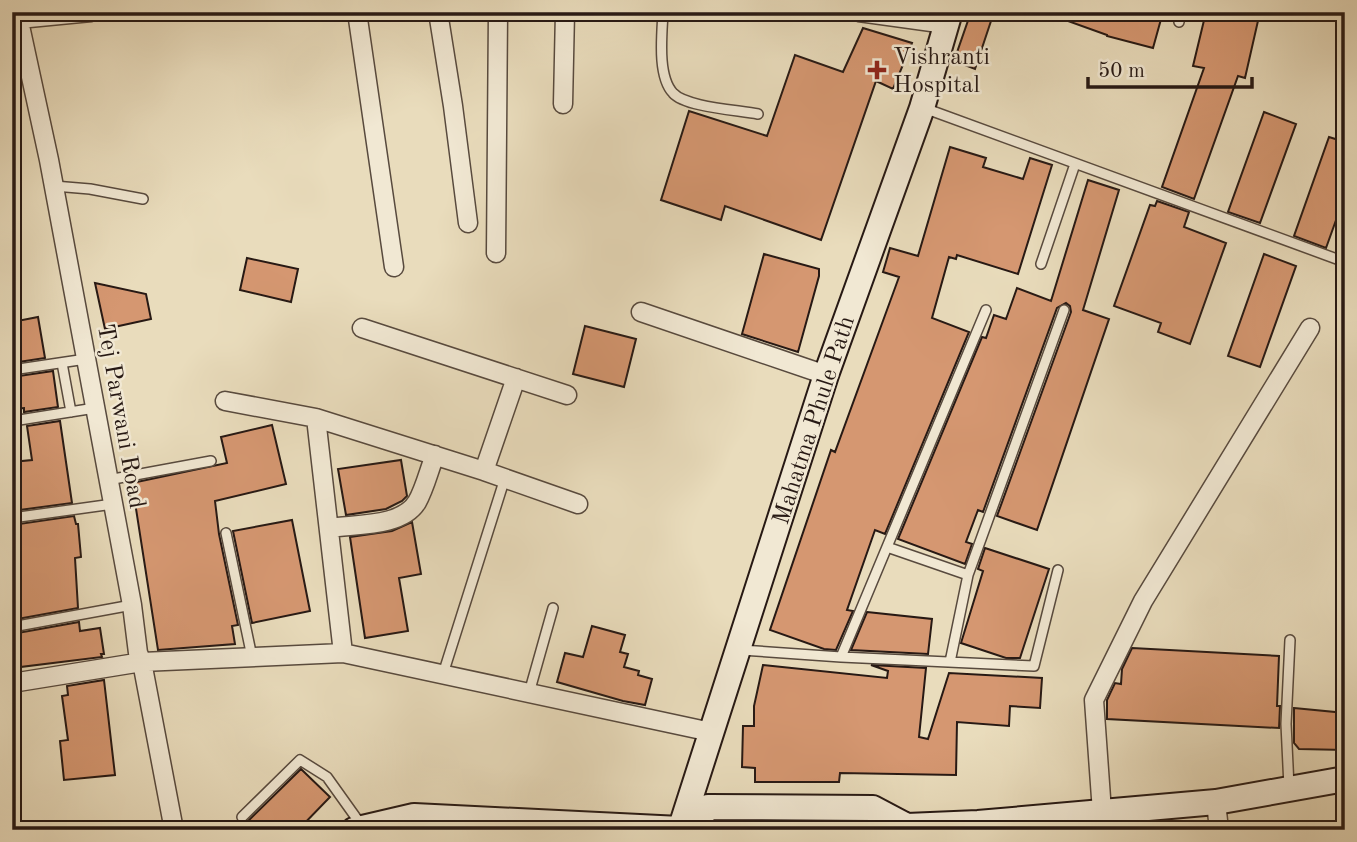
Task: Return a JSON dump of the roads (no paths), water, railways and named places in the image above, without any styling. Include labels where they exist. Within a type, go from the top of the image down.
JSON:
[{"type":"street","points":[[18,16],[91,12]]},
{"type":"street","points":[[357,12],[394,267]]},
{"type":"street","points":[[438,12],[468,223]]},
{"type":"street","points":[[496,253],[498,12]]},
{"type":"street","points":[[563,104],[565,12]]},
{"type":"street","points":[[859,12],[948,18]]},
{"type":"street","name":"Tej Parwani Road","points":[[18,16],[54,186],[132,606],[138,653],[142,662],[174,830]]},
{"type":"street","name":"Mahatma Phule Path","points":[[685,829],[710,732],[736,650],[826,376],[922,108],[948,18]]},
{"type":"street","points":[[641,312],[826,376]]},
{"type":"street","points":[[362,328],[567,395]]},
{"type":"street","points":[[1092,816],[1094,700],[1143,601],[1310,328]]},
{"type":"street","points":[[484,471],[516,378]]},
{"type":"street","points":[[225,401],[316,418],[484,471],[578,505]]},
{"type":"street","points":[[316,418],[343,653]]},
{"type":"street","points":[[330,528],[389,520],[403,515],[416,504],[435,455]]},
{"type":"street","points":[[12,683],[142,662],[343,653],[710,732]]},
{"type":"street","points":[[359,829],[414,816],[420,820],[685,829],[708,807],[873,808],[905,828],[978,826],[1216,802],[1345,779]]},
{"type":"street","points":[[1216,802],[1219,830]]},
{"type":"lane","points":[[663,12],[664,78],[672,93],[684,101],[758,114]]},
{"type":"lane","points":[[922,108],[1345,262]]},
{"type":"lane","points":[[1041,264],[1074,164]]},
{"type":"lane","points":[[54,186],[90,189],[143,199]]},
{"type":"lane","points":[[841,657],[986,310]]},
{"type":"lane","points":[[950,662],[968,575],[1064,310]]},
{"type":"lane","points":[[12,370],[86,359]]},
{"type":"lane","points":[[62,363],[71,412]]},
{"type":"lane","points":[[13,421],[95,408]]},
{"type":"lane","points":[[108,480],[211,461]]},
{"type":"lane","points":[[443,674],[505,478]]},
{"type":"lane","points":[[12,518],[113,504]]},
{"type":"lane","points":[[226,533],[252,657]]},
{"type":"lane","points":[[887,547],[968,575]]},
{"type":"lane","points":[[736,650],[1034,666],[1058,570]]},
{"type":"lane","points":[[12,627],[132,606]]},
{"type":"lane","points":[[529,693],[553,608]]},
{"type":"lane","points":[[1289,789],[1286,724],[1290,640]]},
{"type":"lane","points":[[242,817],[300,760],[327,777],[359,829]]},
{"type":"place","name":"Vishranti Hospital","points":[[877,70]]}]
